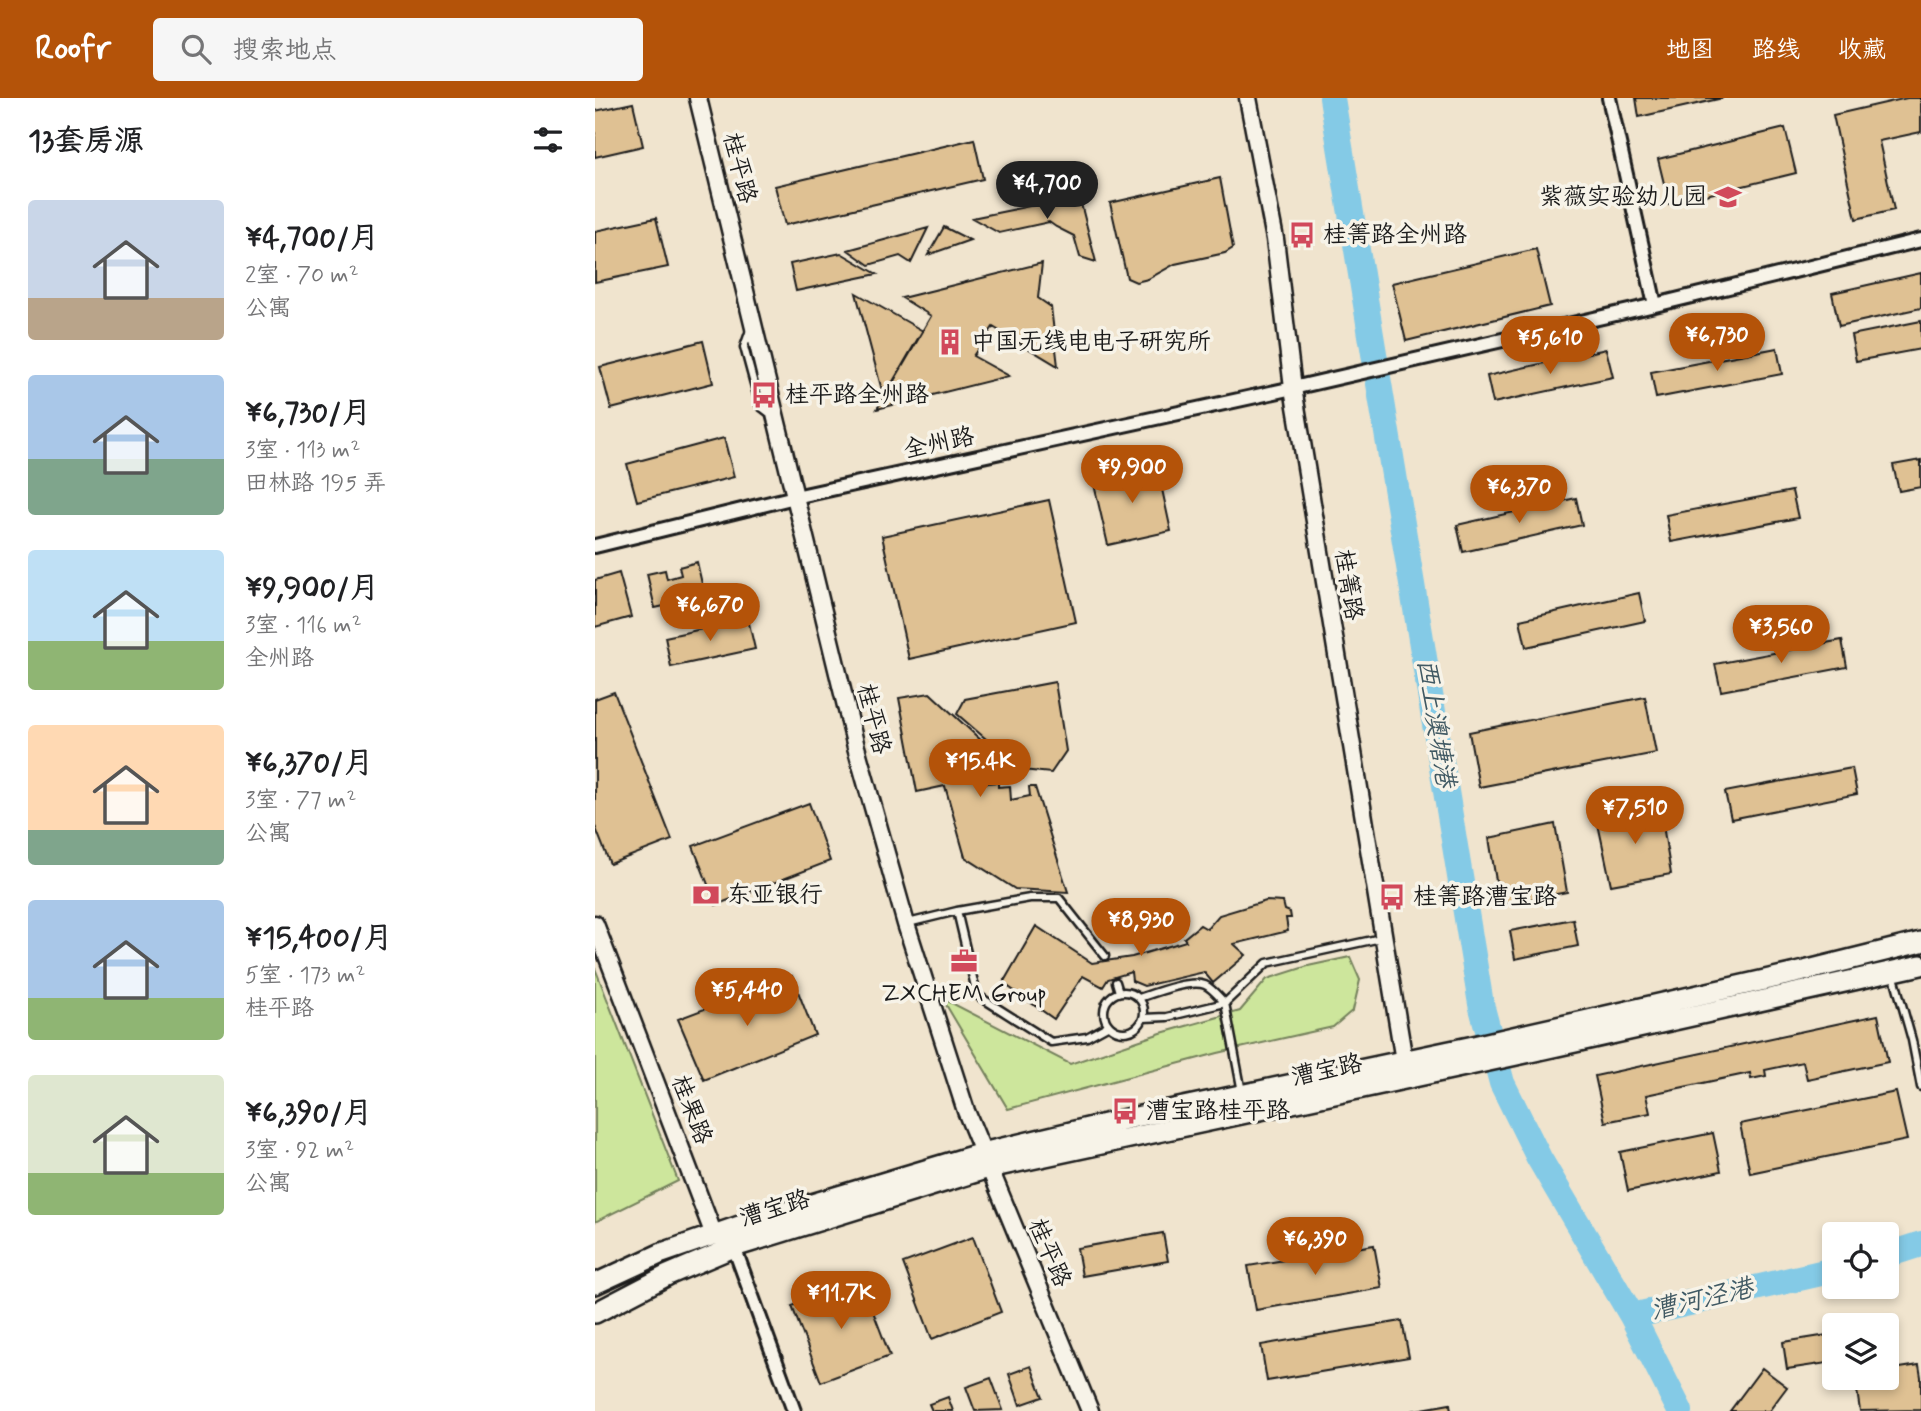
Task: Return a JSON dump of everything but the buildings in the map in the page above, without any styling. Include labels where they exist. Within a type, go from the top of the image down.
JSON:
[{"type":"main road","name":"漕宝路","points":[[1523,1045],[1921,942]]},
{"type":"main road","name":"漕宝路","points":[[595,1313],[668,1276],[734,1247],[985,1160],[1523,1045],[1921,965]]},
{"type":"main road","name":"漕宝路","points":[[595,1284],[662,1253],[714,1234],[1126,1119],[1243,1096],[1405,1070]]},
{"type":"street","name":"桂平路","points":[[698,98],[856,747],[906,924],[966,1111],[1090,1411]]},
{"type":"street","name":"桂箐路","points":[[1248,98],[1275,239],[1293,388],[1405,1070]]},
{"type":"street","points":[[1609,98],[1655,305]]},
{"type":"street","name":"全州路","points":[[595,546],[795,497],[1347,376],[1655,305],[1921,240]]},
{"type":"street","name":"桂果路","points":[[595,924],[714,1234]]},
{"type":"street","points":[[734,1247],[794,1411]]},
{"type":"lane","points":[[906,924],[957,911],[1030,898],[1059,898],[1105,956]]},
{"type":"lane","points":[[957,911],[977,995],[1051,1042],[1087,1037],[1109,1025]]},
{"type":"lane","points":[[1143,1018],[1167,1017],[1225,1003],[1266,963],[1383,938]]},
{"type":"lane","points":[[1892,971],[1912,1040],[1921,1087]]},
{"type":"lane","points":[[1116,982],[1119,992]]},
{"type":"lane","points":[[1139,998],[1196,983],[1207,985],[1225,1003],[1243,1096]]},
{"type":"lane","points":[[1119,992],[1130,992],[1139,998],[1144,1007],[1143,1018],[1138,1027],[1128,1031],[1118,1031],[1109,1025],[1104,1016],[1104,1006],[1110,996],[1119,992]]},
{"type":"green space","points":[[1350,957],[1360,980],[1353,1010],[1333,1027],[1218,1053],[1008,1109],[942,998],[1070,1064],[1161,1033],[1240,1011],[1267,979]]},
{"type":"green space","points":[[595,968],[678,1181],[595,1222]]},
{"type":"waterway","name":"西上澳塘港","points":[[1332,98],[1481,1004],[1502,1083],[1539,1158],[1632,1316],[1680,1411]]},
{"type":"waterway","name":"漕河泾港","points":[[1899,1251],[1921,1244]]},
{"type":"waterway","name":"漕河泾港","points":[[1632,1316],[1822,1273]]},
{"type":"place","name":"紫薇实验幼儿园","points":[[1728,197]]},
{"type":"place","name":"桂箐路全州路","points":[[1302,235]]},
{"type":"place","name":"中国无线电电子研究所","points":[[950,342]]},
{"type":"place","name":"桂平路全州路","points":[[764,395]]},
{"type":"place","name":"东亚银行","points":[[706,895]]},
{"type":"place","name":"桂箐路漕宝路","points":[[1392,897]]},
{"type":"place","name":"ZXCHEM Group","points":[[964,961]]},
{"type":"place","name":"漕宝路桂平路","points":[[1125,1111]]}]
